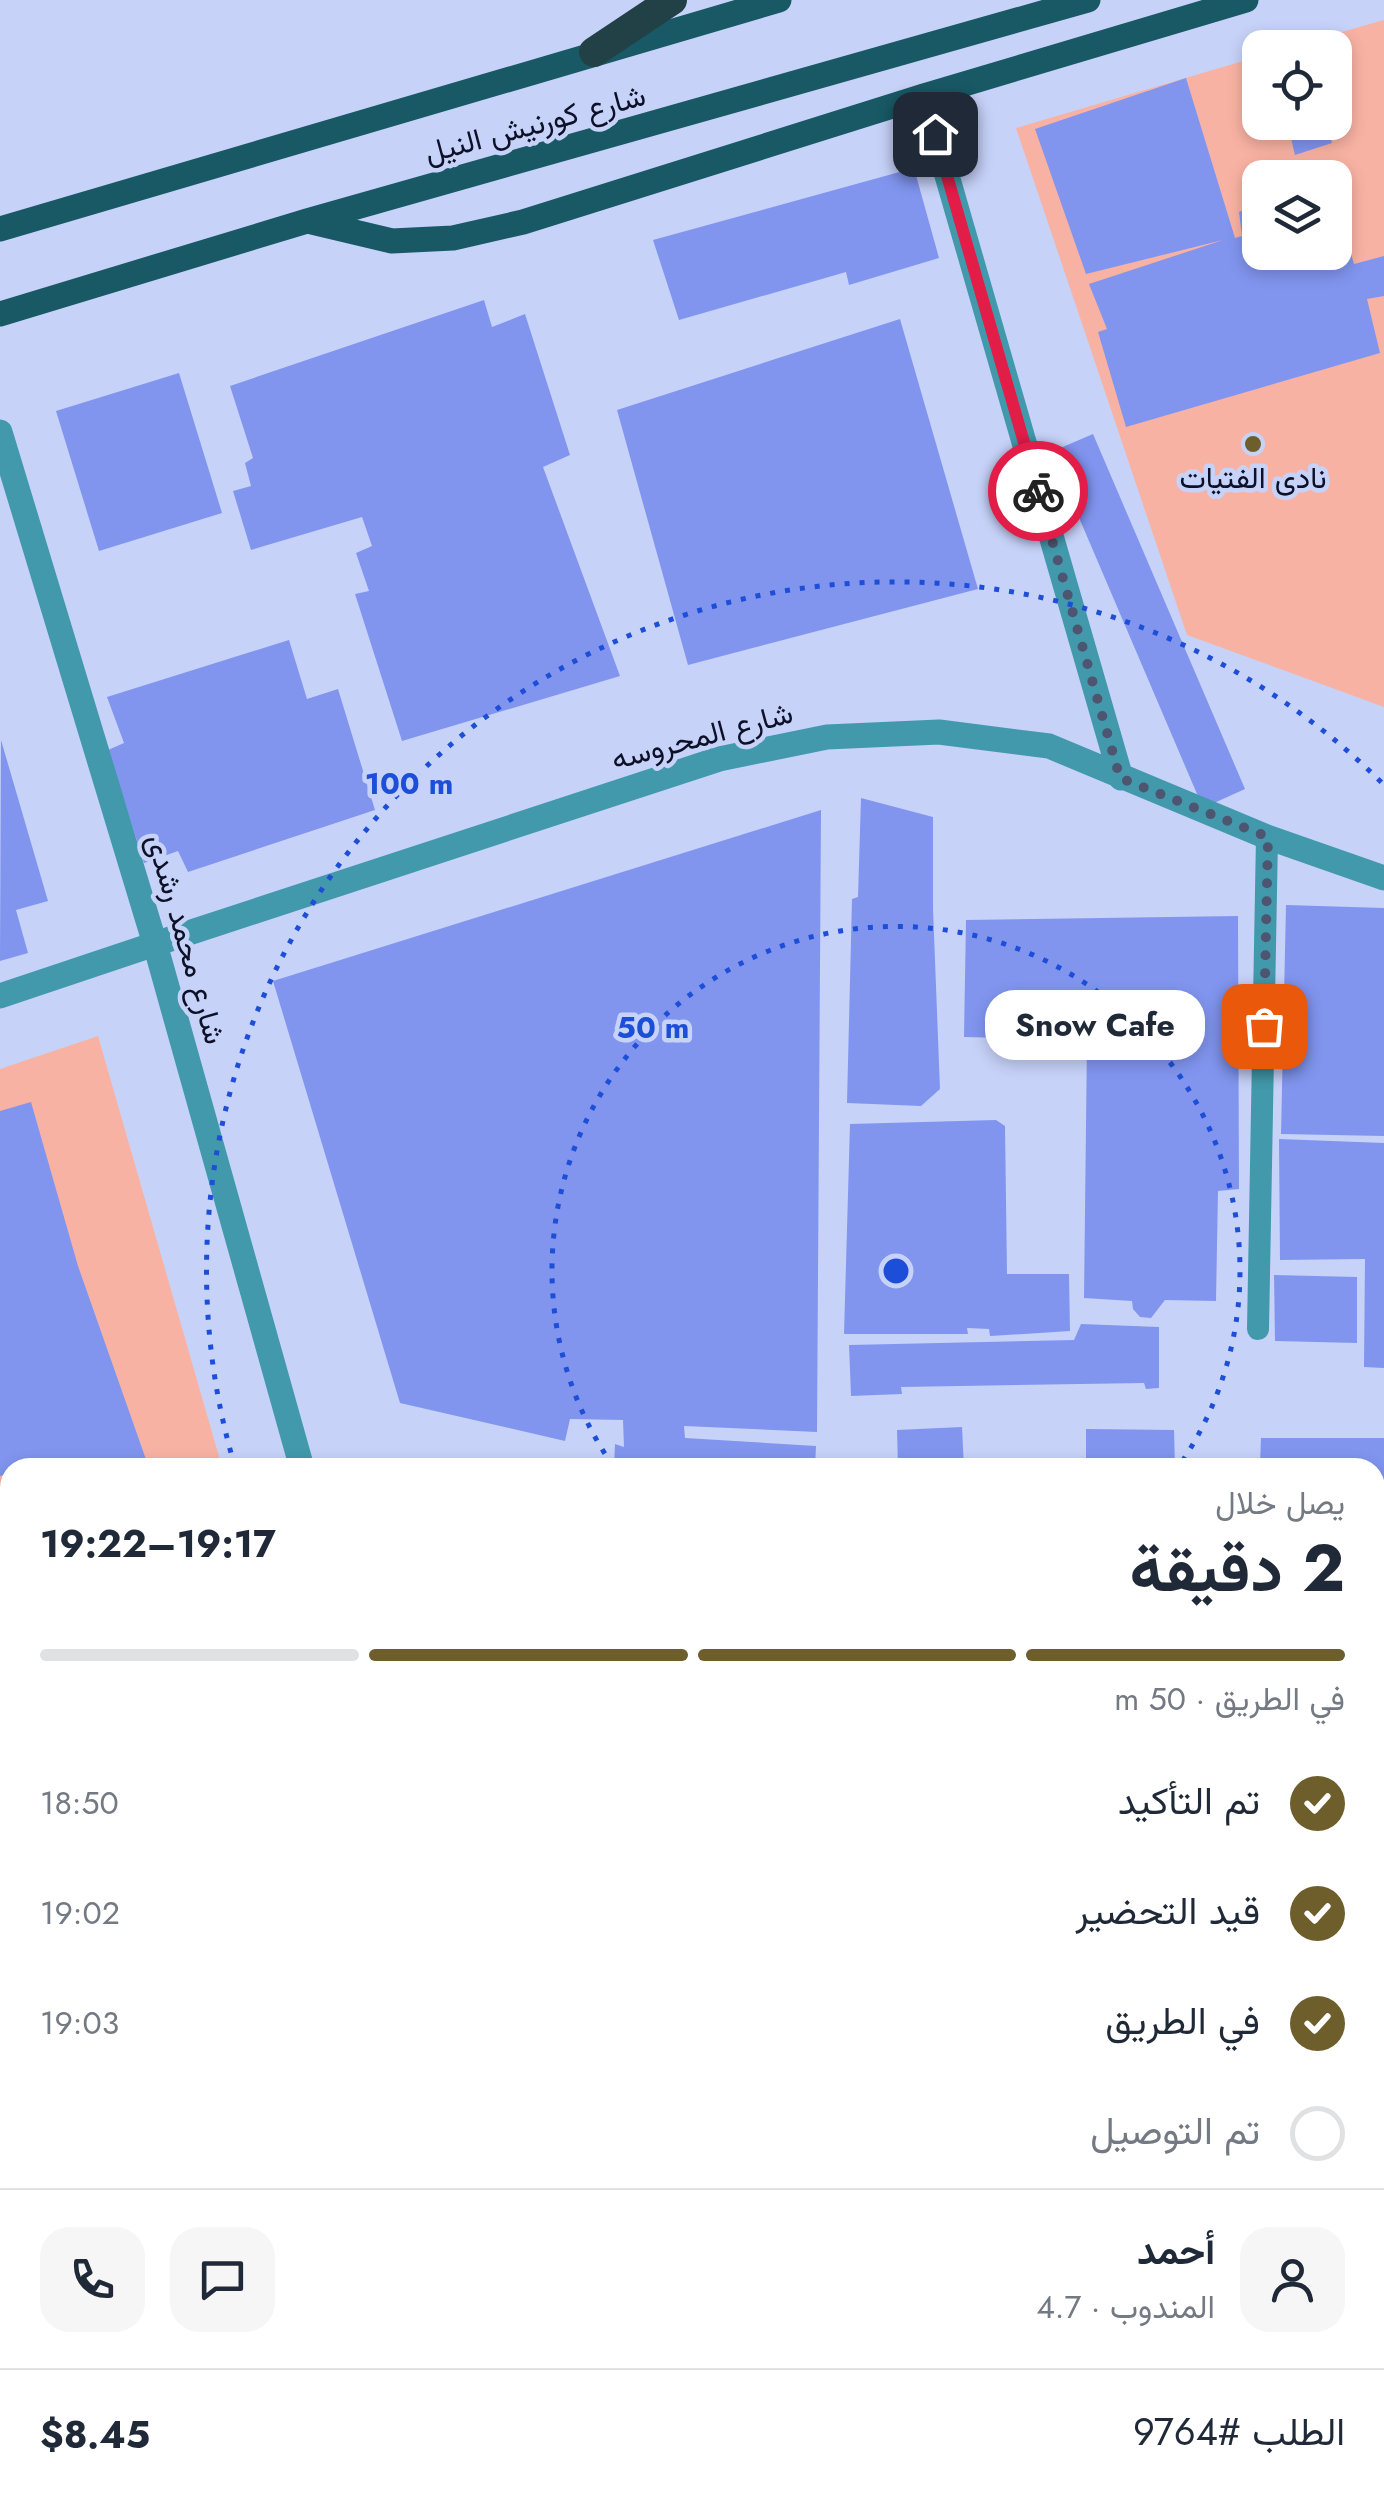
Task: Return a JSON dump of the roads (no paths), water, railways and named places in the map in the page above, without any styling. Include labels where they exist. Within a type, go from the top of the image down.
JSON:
[{"type":"highway","points":[[594,52],[672,0]]},
{"type":"main road","name":"شارع كورنيش النيل","points":[[0,229],[779,0]]},
{"type":"main road","name":"شارع كورنيش النيل","points":[[0,314],[307,221],[1088,0]]},
{"type":"main road","points":[[307,221],[392,242],[452,238],[523,222],[1246,0]]},
{"type":"street","points":[[924,96],[1120,778]]},
{"type":"street","name":"شارع محمد رشدى","points":[[0,432],[155,944],[299,1458]]},
{"type":"street","name":"شارع المحروسه","points":[[0,996],[719,760],[827,736],[939,732],[1049,746],[1268,837],[1384,878]]},
{"type":"lane","points":[[1258,1329],[1268,837]]},
{"type":"place","name":"نادى الفتيات","points":[[1253,444]]},
{"type":"place","name":"Snow Cafe","points":[[1264,1026]]}]
